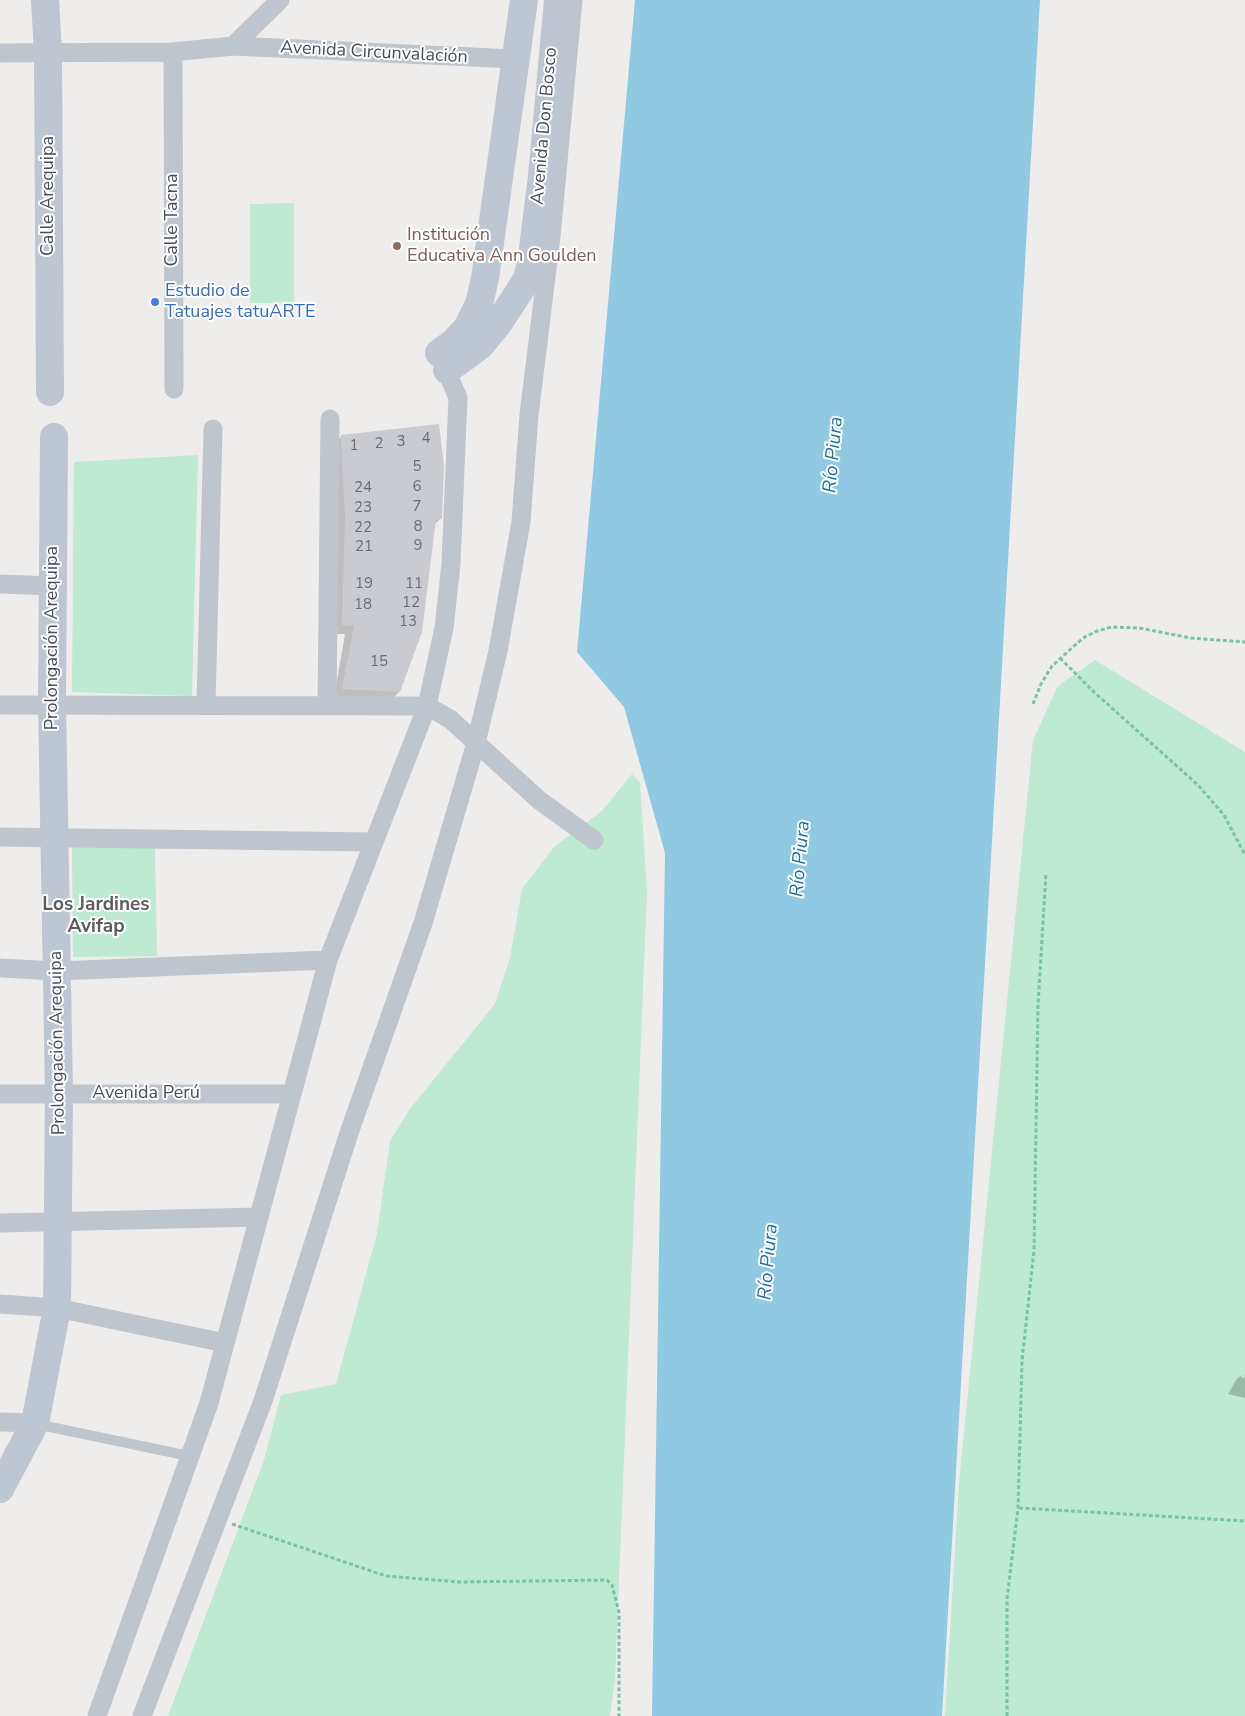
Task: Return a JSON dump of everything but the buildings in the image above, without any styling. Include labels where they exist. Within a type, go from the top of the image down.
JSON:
[{"type":"street","name":"Calle Arequipa","points":[[45,0],[48,53],[50,392]]},
{"type":"street","points":[[233,46],[280,0]]},
{"type":"street","name":"Avenida Don Bosco","points":[[443,361],[454,342],[467,328],[479,304],[485,278],[524,0]]},
{"type":"street","name":"Avenida Don Bosco","points":[[443,361],[480,346],[498,324],[526,281],[531,264],[542,176],[558,0]]},
{"type":"street","points":[[142,1716],[263,1400],[349,1133],[423,923],[476,743],[498,651],[521,522],[529,414],[551,236],[573,0]]},
{"type":"street","name":"Avenida Circunvalación","points":[[0,53],[173,52],[233,46],[516,59]]},
{"type":"street","name":"Calle Tacna","points":[[173,52],[174,389]]},
{"type":"street","points":[[97,1716],[209,1402],[328,960],[428,706],[444,628],[451,564],[458,398],[443,361]]},
{"type":"street","points":[[328,706],[330,419]]},
{"type":"street","points":[[206,704],[213,430]]},
{"type":"street","name":"Prolongación Arequipa","points":[[0,1489],[35,1423],[58,1308],[59,1094],[52,704],[54,437]]},
{"type":"street","points":[[0,584],[52,586]]},
{"type":"street","points":[[0,705],[428,706],[450,719],[539,800],[594,840]]},
{"type":"street","points":[[0,837],[373,842]]},
{"type":"street","points":[[0,968],[57,971],[328,960]]},
{"type":"street","name":"Avenida Perú","points":[[0,1094],[292,1094]]},
{"type":"street","points":[[0,1223],[258,1217]]},
{"type":"street","points":[[0,1304],[58,1308],[225,1343]]},
{"type":"street","points":[[0,1422],[35,1423]]},
{"type":"lane","points":[[35,1423],[189,1456]]},
{"type":"path","points":[[1033,704],[1041,684],[1060,658],[1083,638],[1112,627],[1139,628],[1191,638],[1245,642]]},
{"type":"path","points":[[1060,658],[1095,693],[1198,785],[1224,815],[1245,855]]},
{"type":"path","points":[[1007,1716],[1007,1599],[1018,1508],[1022,1361],[1034,1250],[1038,1005],[1046,873]]},
{"type":"path","points":[[1018,1508],[1245,1521]]},
{"type":"path","points":[[217,1520],[386,1576],[459,1582],[607,1580],[612,1585],[619,1612],[620,1716]]},
{"type":"green space","points":[[294,203],[294,303],[250,303],[250,204]]},
{"type":"green space","points":[[198,455],[192,696],[72,692],[74,462]]},
{"type":"green space","points":[[1095,660],[1245,752],[1245,1716],[945,1716],[959,1483],[1033,740],[1058,686]]},
{"type":"green space","points":[[632,774],[640,783],[647,891],[615,1680],[610,1716],[168,1716],[264,1460],[281,1395],[336,1384],[377,1234],[390,1141],[409,1110],[495,1004],[510,958],[522,889],[554,847],[602,811]]},
{"type":"green space","points":[[155,846],[157,956],[73,957],[72,847]]},
{"type":"water","name":"Río Piura","points":[[635,0],[1040,0],[942,1716],[652,1716],[665,853],[624,707],[577,652]]},
{"type":"place","name":"Institución Educativa Ann Goulden","points":[[397,246]]},
{"type":"place","name":"Estudio de Tatuajes tatuARTE","points":[[155,302]]},
{"type":"district","name":"Los Jardines Avifap","points":[[96,916]]}]
